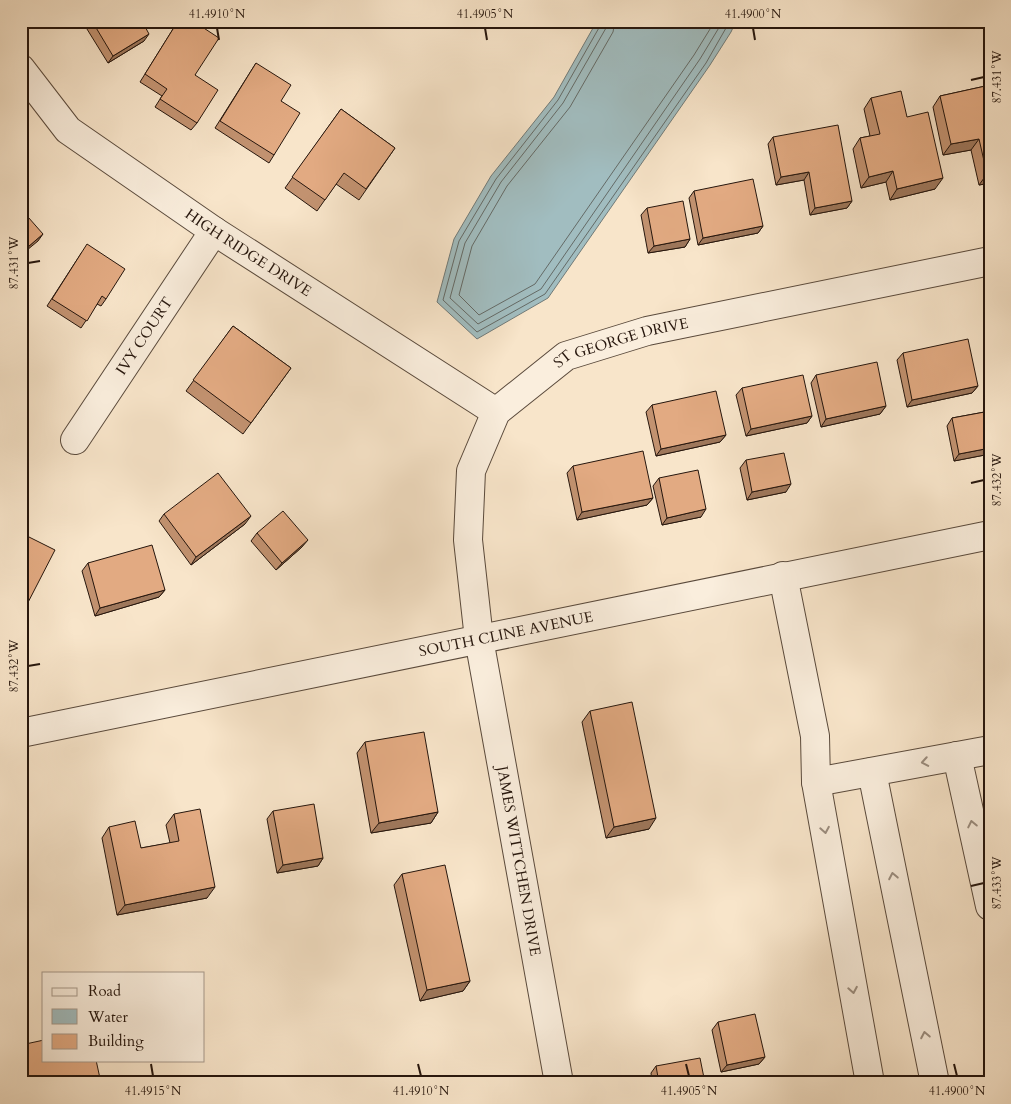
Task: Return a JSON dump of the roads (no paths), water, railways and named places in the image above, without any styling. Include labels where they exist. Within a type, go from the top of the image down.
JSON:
[{"type":"street","name":"HIGH RIDGE DRIVE","points":[[21,69],[68,130],[214,231],[496,412]]},
{"type":"street","name":"IVY COURT","points":[[75,440],[214,231]]},
{"type":"street","name":"ST GEORGE DRIVE","points":[[479,639],[468,540],[472,471],[496,412],[566,356],[647,331],[990,261]]},
{"type":"street","name":"SOUTH CLINE AVENUE","points":[[21,734],[990,535]]},
{"type":"street","points":[[783,576],[815,736],[816,782],[870,1083]]},
{"type":"street","name":"JAMES WITTCHEN DRIVE","points":[[479,639],[559,1083]]},
{"type":"street","points":[[816,782],[990,750]]},
{"type":"street","points":[[957,756],[990,906]]},
{"type":"street","points":[[872,772],[935,1083]]},
{"type":"water","points":[[597,21],[736,21],[710,65],[548,298],[477,339],[437,302],[454,239],[491,176],[554,97]]}]
